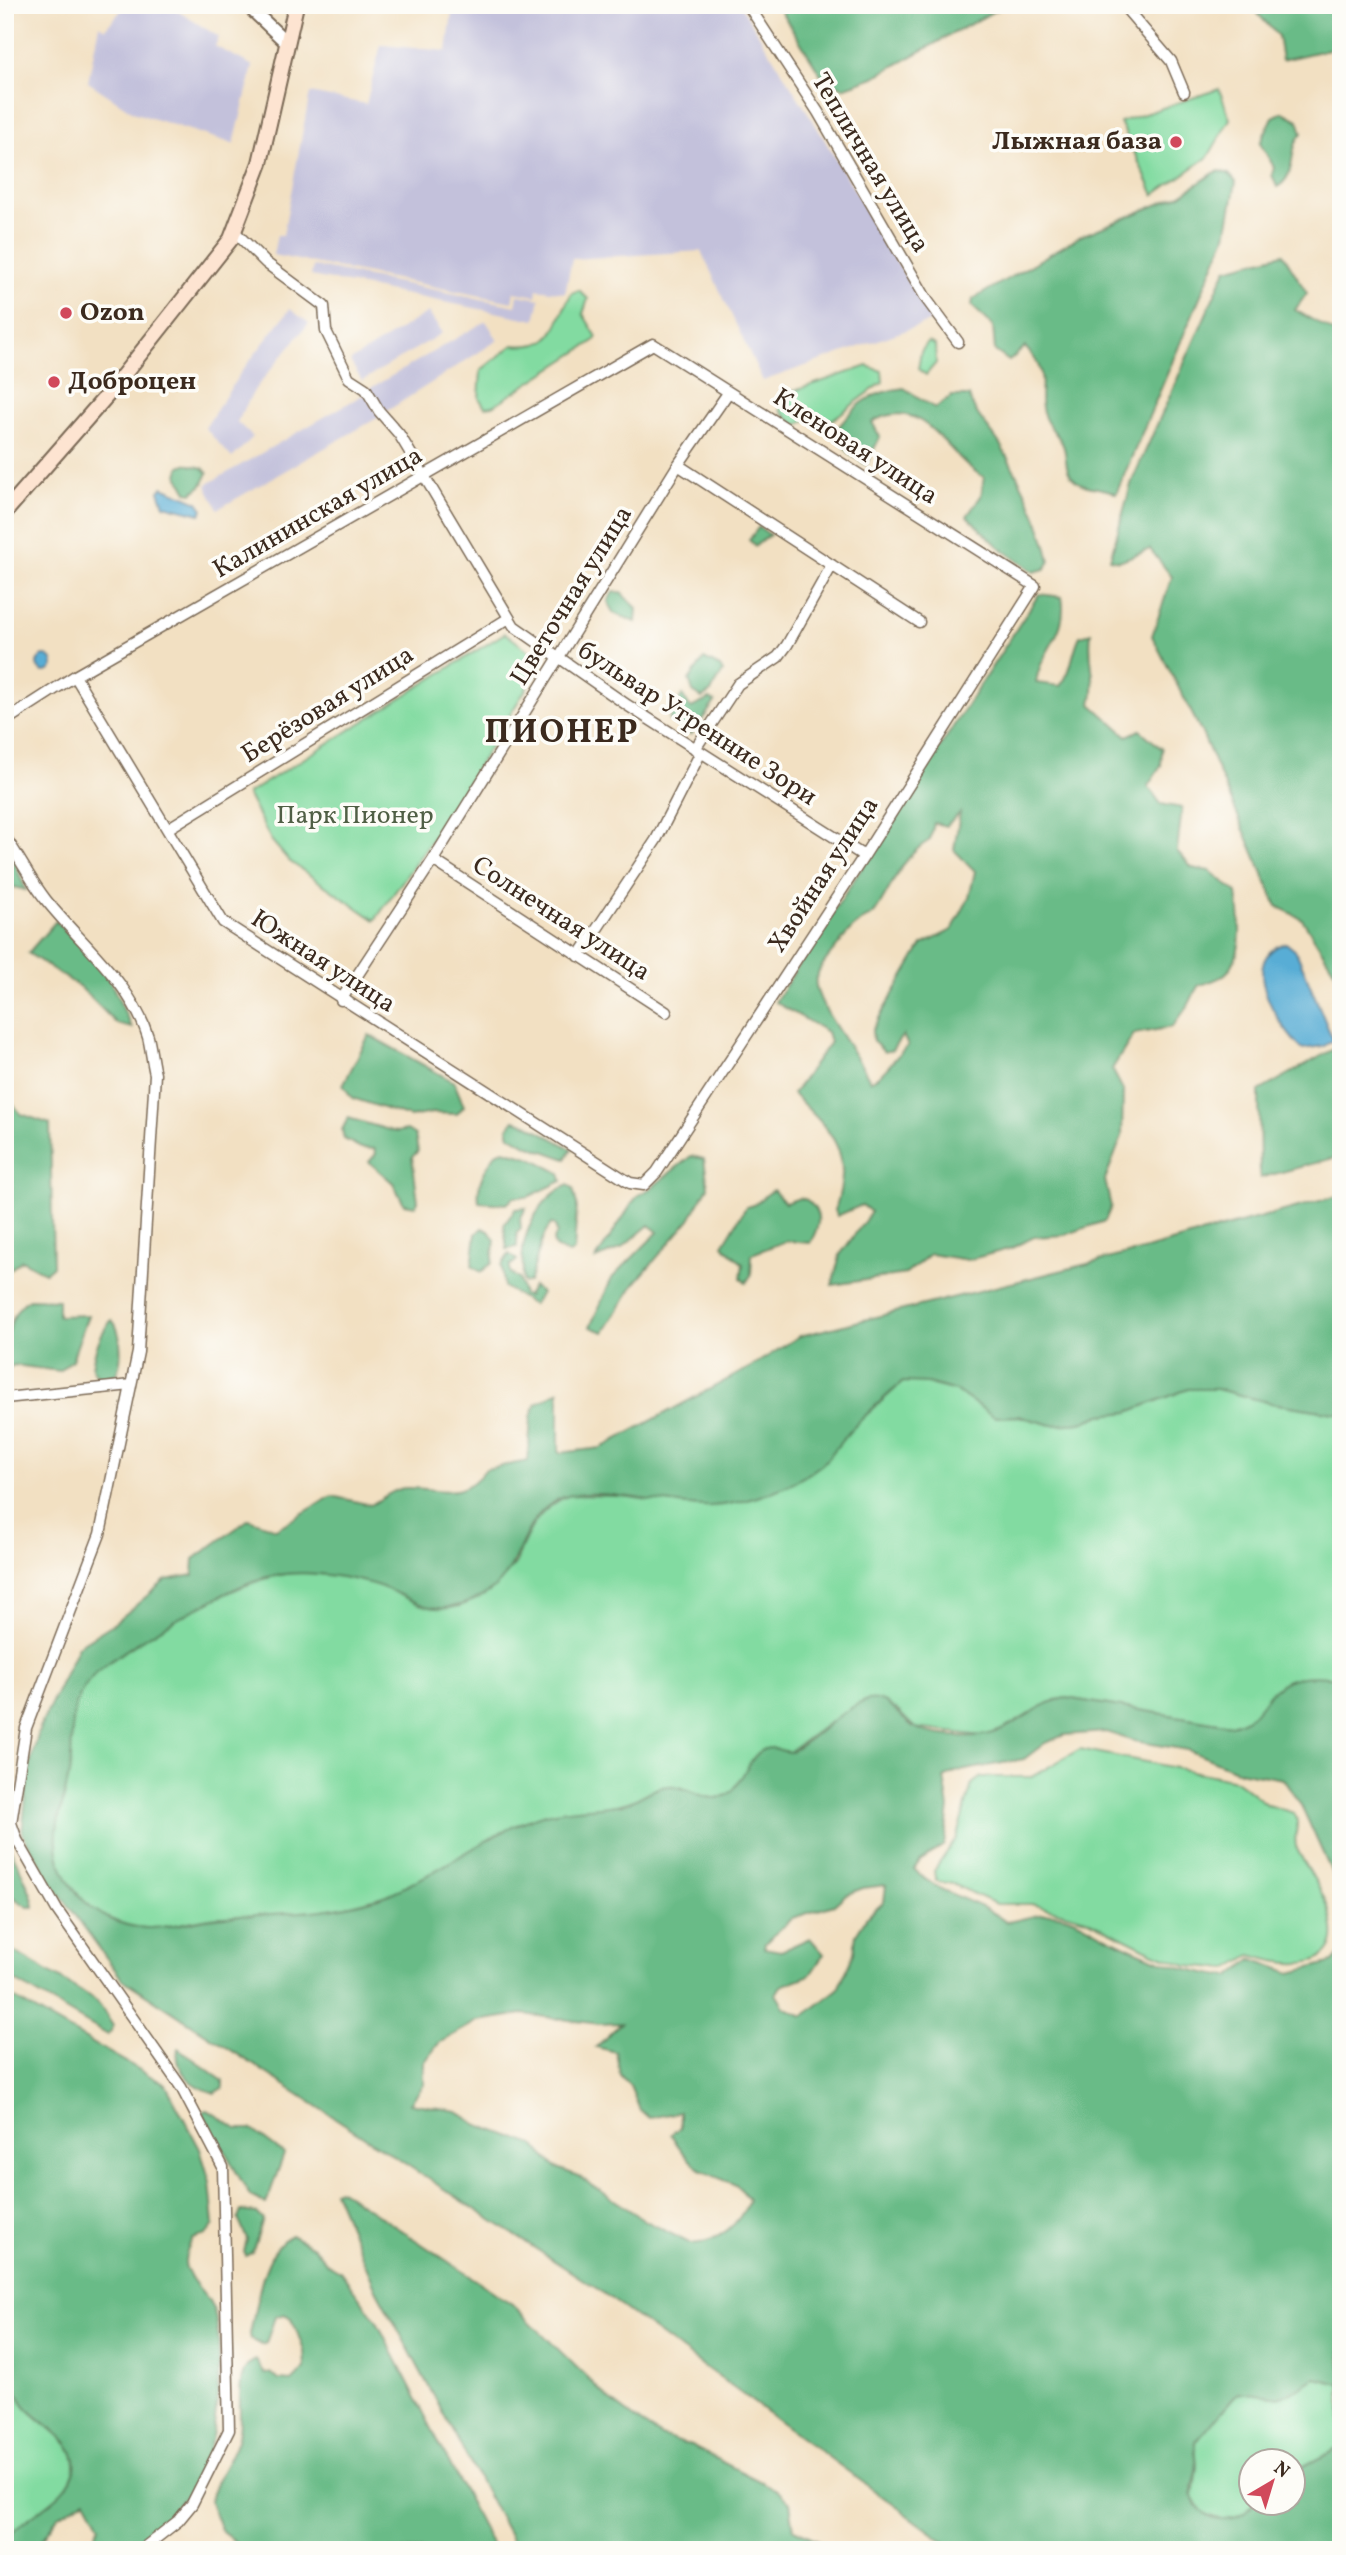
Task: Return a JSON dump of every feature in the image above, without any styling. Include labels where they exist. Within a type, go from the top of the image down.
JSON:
[{"type":"main road","points":[[5,512],[134,362],[211,268],[235,233],[253,189],[296,5]]},
{"type":"street","points":[[247,5],[288,44]]},
{"type":"street","name":"Тепличная улица","points":[[748,5],[818,112],[927,300],[958,342]]},
{"type":"street","points":[[1123,5],[1171,61],[1184,92]]},
{"type":"street","name":"бульвар Утренние Зори","points":[[235,233],[266,263],[324,306],[326,331],[349,378],[366,389],[426,476],[514,626],[698,751],[864,856]]},
{"type":"street","name":"Калининская улица","points":[[5,722],[75,676],[653,344]]},
{"type":"street","name":"Кленовая улица","points":[[653,344],[1035,586]]},
{"type":"street","name":"Цветочная улица","points":[[341,1000],[433,860],[678,465],[728,393]]},
{"type":"street","points":[[678,465],[919,622]]},
{"type":"street","points":[[579,956],[656,840],[698,751],[738,684],[778,657],[832,565]]},
{"type":"street","name":"Хвойная улица","points":[[644,1185],[657,1172],[864,856],[1035,586]]},
{"type":"street","name":"Берёзовая улица","points":[[169,828],[509,618]]},
{"type":"street","name":"Южная улица","points":[[75,676],[169,828],[223,922],[630,1183],[644,1185]]},
{"type":"street","points":[[5,837],[30,880],[63,922],[112,974],[131,1002],[148,1037],[155,1074],[151,1179],[138,1352],[100,1534],[26,1728],[11,1823]]},
{"type":"street","name":"Солнечная улица","points":[[433,860],[666,1012]]},
{"type":"street","points":[[5,1398],[131,1385]]},
{"type":"street","points":[[5,1806],[17,1840],[57,1910],[181,2087],[223,2167],[229,2430],[192,2504],[177,2521],[141,2550]]},
{"type":"shaded area","points":[[126,5],[168,5],[219,37],[215,46],[253,66],[234,144],[135,113],[88,82],[99,25],[105,29]]},
{"type":"shaded area","points":[[453,5],[740,5],[815,124],[932,321],[763,381],[701,251],[572,259],[565,293],[537,289],[536,296],[514,292],[512,302],[273,255],[277,235],[283,235],[310,93],[366,104],[381,45],[447,51]]},
{"type":"shaded area","points":[[313,266],[516,306],[518,295],[540,299],[535,320],[311,276]]},
{"type":"shaded area","points":[[290,309],[309,323],[255,389],[237,422],[253,437],[232,458],[205,428],[241,372]]},
{"type":"shaded area","points":[[428,312],[442,333],[362,381],[350,361]]},
{"type":"shaded area","points":[[486,321],[498,340],[384,413],[369,389]]},
{"type":"shaded area","points":[[366,393],[379,417],[218,509],[206,485]]},
{"type":"green space","points":[[777,5],[1005,5],[874,77],[843,88],[823,78]]},
{"type":"green space","points":[[1250,5],[1341,5],[1341,42],[1338,47],[1282,60],[1278,36]]},
{"type":"green space","points":[[1219,89],[1230,119],[1208,157],[1154,195],[1120,122]]},
{"type":"green space","points":[[1283,112],[1298,120],[1302,133],[1297,139],[1288,176],[1277,187],[1272,175],[1274,167],[1260,143],[1273,117]]},
{"type":"green space","points":[[1220,171],[1229,174],[1236,182],[1226,236],[1116,494],[1080,483],[1071,476],[1063,445],[1045,418],[1041,399],[1041,376],[1034,358],[1025,347],[1009,361],[995,351],[993,326],[972,306],[973,299],[1081,236],[1181,195]]},
{"type":"green space","points":[[1283,254],[1307,293],[1295,310],[1341,336],[1341,981],[1302,919],[1277,906],[1201,731],[1152,636],[1172,577],[1150,549],[1119,561],[1110,559],[1132,481],[1226,269]]},
{"type":"green space","points":[[579,290],[588,299],[583,314],[597,337],[594,341],[493,406],[485,407],[479,398],[481,370],[513,345],[528,345],[547,339],[572,293]]},
{"type":"green space","points":[[928,342],[935,345],[936,363],[926,375],[918,369],[921,352]]},
{"type":"green space","points":[[867,366],[882,371],[883,382],[832,420],[812,417],[796,426],[780,410],[788,393]]},
{"type":"green space","points":[[904,388],[935,408],[952,396],[969,396],[979,416],[1001,446],[1030,502],[1050,561],[1045,569],[1034,572],[998,546],[967,516],[981,496],[984,477],[920,420],[906,415],[890,415],[872,422],[880,437],[866,465],[849,453],[834,433],[842,423],[856,408],[872,397]]},
{"type":"green space","points":[[186,464],[203,468],[208,473],[202,485],[192,493],[187,492],[178,476],[180,466]]},
{"type":"green space","points":[[759,527],[770,535],[755,546],[749,540]]},
{"type":"green space","points":[[613,592],[621,593],[637,608],[636,622],[613,613],[608,601]]},
{"type":"green space","points":[[1039,594],[1062,597],[1063,610],[1058,632],[1043,661],[1036,683],[1060,686],[1080,636],[1091,633],[1091,704],[1127,736],[1140,730],[1162,749],[1161,766],[1148,786],[1161,804],[1182,808],[1177,851],[1192,868],[1210,871],[1237,893],[1239,914],[1239,947],[1231,967],[1221,977],[1198,986],[1188,1006],[1172,1027],[1134,1034],[1112,1069],[1123,1090],[1122,1136],[1105,1180],[1111,1207],[1105,1221],[1065,1235],[1034,1237],[1012,1248],[968,1260],[930,1254],[906,1274],[832,1285],[840,1255],[871,1212],[862,1205],[837,1216],[835,1210],[842,1172],[836,1144],[819,1120],[793,1094],[830,1042],[827,1032],[775,1002]],"holes":[[[960,813],[954,850],[975,871],[969,898],[952,930],[922,945],[872,1030],[873,1041],[884,1052],[892,1050],[903,1035],[908,1046],[881,1074],[870,1081],[820,1000],[816,978],[826,959],[849,932],[874,913],[912,854],[930,840],[934,823],[946,826]]]},
{"type":"green space","name":"Парк Пионер","points":[[505,633],[538,658],[534,676],[436,834],[375,920],[289,861],[271,840],[247,794]]},
{"type":"green space","points":[[704,659],[720,667],[723,672],[711,692],[702,698],[693,692],[689,680]]},
{"type":"green space","points":[[682,695],[691,708],[710,699],[715,702],[691,735],[669,720]]},
{"type":"green space","points":[[5,840],[26,890],[5,885]]},
{"type":"green space","points":[[56,921],[106,972],[132,1028],[117,1024],[80,987],[28,953]]},
{"type":"green space","points":[[369,1035],[454,1082],[464,1106],[457,1114],[432,1113],[410,1117],[352,1098],[343,1085]]},
{"type":"green space","points":[[1341,1045],[1341,1156],[1260,1178],[1259,1091]]},
{"type":"green space","points":[[5,1095],[21,1114],[50,1124],[53,1266],[45,1273],[22,1260],[5,1274]]},
{"type":"green space","points":[[348,1118],[396,1132],[407,1130],[415,1135],[418,1151],[412,1157],[418,1201],[415,1206],[404,1204],[393,1183],[369,1162],[376,1154],[375,1149],[361,1148],[344,1139],[342,1130]]},
{"type":"green space","points":[[514,1120],[525,1123],[572,1149],[566,1159],[527,1145],[510,1135],[508,1128]]},
{"type":"green space","points":[[504,1150],[532,1158],[560,1173],[562,1181],[528,1197],[514,1197],[507,1204],[479,1202],[479,1188],[483,1176],[497,1152]]},
{"type":"green space","points":[[691,1156],[704,1159],[708,1187],[690,1219],[635,1283],[604,1332],[590,1327],[612,1278],[658,1232],[649,1225],[622,1248],[596,1259],[637,1196]]},
{"type":"green space","points":[[568,1185],[573,1188],[577,1205],[574,1251],[569,1254],[555,1247],[553,1241],[557,1233],[555,1225],[551,1224],[541,1244],[529,1282],[524,1283],[524,1243],[533,1219],[548,1199]]},
{"type":"green space","points":[[773,1190],[785,1203],[800,1198],[807,1200],[818,1216],[816,1232],[810,1243],[786,1241],[752,1254],[751,1275],[746,1283],[741,1278],[743,1264],[723,1245],[746,1207]]},
{"type":"green space","points":[[1341,1195],[1341,1414],[1271,1403],[1217,1389],[1188,1389],[1128,1412],[1101,1415],[1081,1423],[1052,1425],[1018,1416],[995,1417],[956,1391],[927,1383],[903,1382],[849,1432],[821,1465],[769,1493],[740,1502],[712,1506],[589,1494],[571,1495],[557,1500],[541,1512],[530,1527],[507,1573],[495,1587],[477,1599],[452,1607],[432,1608],[379,1586],[330,1575],[286,1574],[254,1581],[192,1611],[140,1641],[99,1670],[81,1693],[73,1716],[71,1762],[58,1823],[60,1862],[68,1880],[93,1908],[109,1918],[147,1928],[215,1918],[325,1910],[389,1894],[506,1830],[545,1814],[623,1804],[668,1786],[710,1798],[725,1796],[737,1785],[751,1761],[763,1750],[773,1748],[790,1752],[845,1712],[873,1699],[886,1703],[914,1727],[958,1736],[994,1732],[1044,1705],[1066,1698],[1231,1725],[1249,1717],[1286,1681],[1306,1676],[1341,1678],[1341,1893],[1302,1807],[1283,1779],[1238,1771],[1188,1750],[1134,1741],[1106,1732],[1064,1735],[1045,1743],[1024,1759],[955,1772],[944,1778],[949,1808],[944,1845],[920,1861],[914,1869],[935,1886],[982,1907],[1006,1922],[1042,1914],[1062,1916],[1145,1955],[1199,1972],[1230,1977],[1252,1959],[1291,1973],[1333,1962],[1341,1953],[1341,2384],[1316,2378],[1282,2397],[1238,2392],[1195,2442],[1196,2467],[1192,2490],[1198,2507],[1213,2518],[1222,2520],[1239,2516],[1308,2516],[1308,2464],[1341,2447],[1341,2550],[956,2550],[599,2290],[122,1979],[54,1886],[22,1833],[29,1768],[40,1727],[78,1646],[116,1622],[166,1580],[193,1575],[194,1559],[249,1519],[276,1529],[332,1496],[371,1505],[401,1489],[457,1490],[476,1480],[486,1469],[528,1461],[531,1417],[536,1404],[559,1391],[559,1453],[601,1448],[749,1368],[800,1336],[1139,1251]],"holes":[[[886,1885],[884,1902],[867,1917],[856,1934],[854,1953],[838,1989],[803,2016],[784,2007],[776,1994],[781,1986],[810,1975],[824,1954],[810,1938],[781,1951],[764,1948],[765,1943],[792,1918],[834,1905],[845,1895],[863,1888]],[[523,2014],[599,2024],[621,2023],[596,2047],[616,2052],[620,2075],[630,2086],[640,2110],[649,2118],[680,2112],[680,2128],[671,2134],[681,2150],[699,2168],[734,2184],[749,2200],[740,2217],[719,2236],[691,2244],[646,2221],[578,2176],[555,2167],[534,2145],[476,2124],[457,2111],[410,2103],[424,2085],[424,2063],[439,2043],[478,2021]]]},
{"type":"green space","points":[[526,1208],[520,1219],[517,1247],[507,1249],[504,1225],[515,1209]]},
{"type":"green space","points":[[482,1228],[489,1231],[495,1240],[492,1263],[481,1272],[472,1266],[476,1234]]},
{"type":"green space","points":[[509,1254],[517,1260],[510,1266],[510,1273],[519,1279],[523,1295],[527,1296],[533,1286],[541,1293],[533,1305],[504,1287],[502,1265]]},
{"type":"green space","points":[[30,1299],[58,1300],[58,1316],[88,1315],[72,1360],[59,1371],[14,1365],[5,1370],[7,1341],[12,1321],[22,1304]]},
{"type":"green space","points":[[112,1320],[120,1338],[120,1362],[116,1374],[100,1379],[92,1369],[94,1356],[101,1336]]},
{"type":"green space","points":[[912,1380],[956,1391],[995,1417],[1018,1416],[1052,1425],[1081,1423],[1101,1415],[1128,1412],[1188,1389],[1217,1389],[1271,1403],[1341,1414],[1341,1678],[1333,1677],[1272,1694],[1252,1718],[1231,1725],[1066,1698],[1055,1700],[1003,1730],[983,1736],[915,1728],[896,1709],[830,1722],[789,1752],[772,1748],[750,1765],[735,1788],[723,1797],[710,1798],[677,1787],[665,1786],[616,1805],[541,1817],[492,1839],[403,1889],[364,1902],[324,1910],[284,1915],[213,1917],[162,1927],[134,1927],[100,1914],[86,1903],[64,1873],[58,1856],[57,1820],[67,1774],[72,1722],[81,1691],[91,1677],[106,1664],[175,1620],[232,1591],[285,1574],[308,1573],[361,1580],[430,1607],[452,1608],[465,1604],[510,1569],[536,1521],[553,1504],[569,1495],[750,1499],[822,1464],[854,1426],[903,1382]]},
{"type":"green space","points":[[1080,1749],[1236,1780],[1268,1805],[1294,1813],[1297,1822],[1295,1844],[1321,1891],[1331,1917],[1333,1936],[1330,1949],[1322,1957],[1310,1962],[1280,1962],[1251,1955],[1228,1969],[1187,1965],[1152,1952],[1086,1919],[1031,1904],[996,1904],[953,1884],[936,1881],[934,1871],[956,1839],[972,1784],[981,1777],[1031,1777]]},
{"type":"green space","points":[[5,1837],[27,1883],[34,1907],[28,1907],[5,1892]]},
{"type":"green space","points":[[5,1946],[97,2001],[113,2026],[112,2031],[108,2035],[5,1975]]},
{"type":"green space","points":[[5,1993],[166,2085],[200,2149],[210,2182],[214,2225],[206,2235],[193,2239],[185,2263],[187,2272],[206,2296],[215,2315],[219,2377],[214,2426],[203,2469],[195,2484],[173,2510],[131,2550],[87,2550],[100,2525],[86,2499],[58,2517],[35,2550],[5,2550],[8,2539],[16,2530],[62,2492],[75,2469],[75,2459],[66,2442],[22,2402],[5,2357]]},
{"type":"green space","points":[[178,2048],[223,2081],[223,2088],[215,2093],[187,2078],[179,2065]]},
{"type":"green space","points":[[208,2110],[237,2129],[251,2129],[284,2154],[266,2204],[250,2196],[202,2111]]},
{"type":"green space","points":[[339,2189],[512,2304],[611,2401],[639,2422],[661,2436],[691,2446],[777,2490],[790,2503],[794,2529],[839,2550],[517,2550],[374,2285],[334,2191]]},
{"type":"green space","points":[[241,2211],[256,2213],[263,2220],[252,2252],[246,2256],[244,2252],[247,2239],[238,2219]]},
{"type":"green space","points":[[291,2235],[313,2247],[328,2264],[340,2271],[376,2320],[494,2550],[246,2550],[222,2532],[210,2502],[215,2484],[237,2440],[244,2372],[256,2360],[265,2374],[270,2373],[279,2380],[292,2381],[305,2368],[304,2351],[292,2318],[284,2314],[275,2317],[266,2343],[262,2345],[251,2339],[250,2334],[267,2265],[281,2242]]},
{"type":"green space","points":[[5,2357],[22,2401],[67,2444],[73,2454],[75,2466],[72,2478],[62,2493],[5,2544]]},
{"type":"green space","points":[[1316,2378],[1341,2384],[1341,2447],[1308,2464],[1308,2446],[1238,2446],[1240,2516],[1225,2521],[1203,2513],[1193,2496],[1197,2467],[1195,2442],[1238,2392],[1282,2397]]},
{"type":"water","points":[[163,487],[198,502],[203,509],[200,514],[164,505],[159,491]]},
{"type":"water","points":[[42,656],[48,656],[53,664],[51,670],[42,672],[37,667],[37,661]]},
{"type":"water","points":[[1286,943],[1296,951],[1333,1040],[1324,1046],[1302,1049],[1282,1025],[1266,993],[1262,977],[1264,963],[1271,951]]},
{"type":"place","name":"Лыжная база","points":[[1176,142]]},
{"type":"place","name":"Ozon","points":[[66,313]]},
{"type":"place","name":"Доброцен","points":[[54,382]]},
{"type":"district","name":"ПИОНЕР","points":[[562,734]]}]
